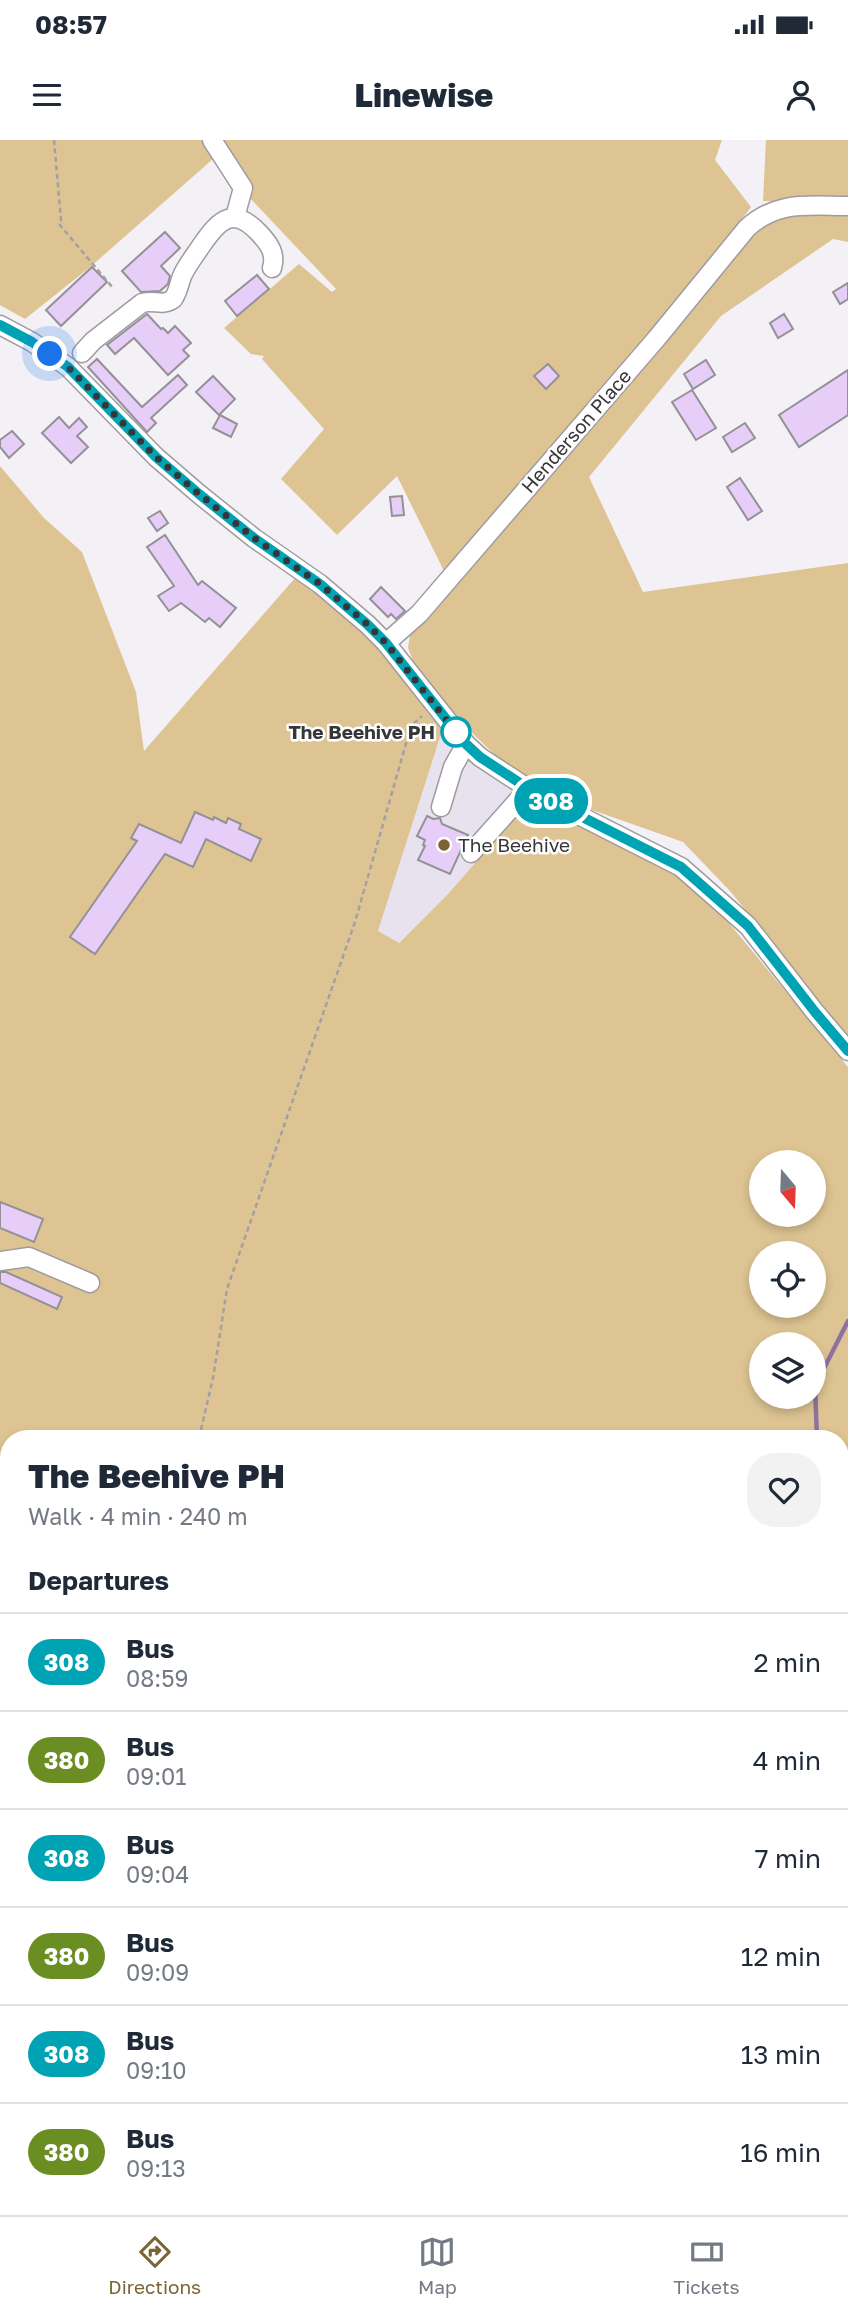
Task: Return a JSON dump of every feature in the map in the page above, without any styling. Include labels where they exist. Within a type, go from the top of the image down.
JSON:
[{"type":"street","points":[[212,140],[243,188],[234,217]]},
{"type":"street","name":"Henderson Place","points":[[386,643],[419,614],[657,338],[747,228],[762,214],[784,207],[848,206]]},
{"type":"street","points":[[82,353],[93,341],[142,303],[150,301],[162,304],[173,299],[184,272],[219,223],[234,217],[249,222],[267,242],[274,257],[272,268]]},
{"type":"street","points":[[0,325],[32,342],[68,367],[156,457],[254,538],[327,590],[386,643],[466,744],[480,757],[528,789],[681,867],[748,926],[848,1051]]},
{"type":"street","points":[[441,807],[453,767],[466,744]]},
{"type":"street","points":[[471,853],[528,789]]},
{"type":"street","points":[[0,1261],[29,1257],[90,1283]]},
{"type":"path","points":[[54,140],[60,224],[113,288]]},
{"type":"path","points":[[201,1430],[213,1378],[227,1289],[355,922],[411,726],[434,704]]},
{"type":"shaded area","points":[[0,140],[722,140],[715,160],[751,207],[652,338],[532,468],[445,573],[397,476],[337,535],[281,479],[324,429],[262,359],[264,356],[251,354],[224,328],[299,264],[332,292],[336,289],[213,159],[89,268],[25,319],[0,305]]},
{"type":"shaded area","points":[[766,140],[848,140],[848,202],[763,201]]},
{"type":"shaded area","points":[[801,210],[848,210],[848,242],[833,239],[721,316],[589,477],[643,592],[848,563],[848,1036],[730,891],[683,842],[547,794],[495,755],[467,728],[418,674],[408,648],[410,635],[481,557],[755,229]]},
{"type":"shaded area","points":[[0,466],[44,518],[82,552],[136,692],[144,751],[295,578],[344,614],[375,643],[442,731],[378,931],[399,943],[448,894],[528,803],[613,841],[679,877],[729,923],[848,1067],[848,1430],[0,1430]]},
{"type":"shaded area","points":[[442,731],[479,767],[528,803],[448,894],[398,943],[378,931]]},
{"type":"building","points":[[165,232],[180,248],[161,266],[170,276],[168,284],[160,291],[141,292],[122,271]]},
{"type":"building","points":[[92,267],[107,282],[61,326],[46,310]]},
{"type":"building","points":[[257,275],[269,289],[237,316],[225,301]]},
{"type":"building","points":[[848,283],[848,299],[840,304],[833,292]]},
{"type":"building","points":[[147,314],[168,333],[175,326],[191,343],[183,350],[189,356],[168,375],[134,338],[115,354],[107,345]]},
{"type":"building","points":[[784,314],[793,329],[778,338],[770,323]]},
{"type":"building","points":[[97,359],[142,407],[178,375],[187,385],[151,418],[156,423],[147,432],[88,367]]},
{"type":"building","points":[[706,360],[715,375],[693,389],[684,374]]},
{"type":"building","points":[[548,364],[559,376],[546,389],[534,376]]},
{"type":"building","points":[[848,370],[848,415],[799,447],[779,415]]},
{"type":"building","points":[[213,376],[235,399],[219,415],[196,392]]},
{"type":"building","points":[[692,390],[716,428],[696,440],[672,402]]},
{"type":"building","points":[[220,415],[237,424],[231,437],[213,428]]},
{"type":"building","points":[[59,417],[69,428],[79,418],[87,427],[77,436],[88,447],[71,463],[42,433]]},
{"type":"building","points":[[745,423],[755,438],[732,452],[723,437]]},
{"type":"building","points":[[12,431],[24,444],[9,458],[0,447],[0,440]]},
{"type":"building","points":[[740,478],[762,511],[748,520],[727,487]]},
{"type":"building","points":[[402,496],[404,515],[392,516],[390,497]]},
{"type":"building","points":[[160,511],[168,523],[157,531],[148,518]]},
{"type":"building","points":[[165,535],[198,585],[202,581],[236,608],[220,627],[209,618],[205,622],[181,603],[169,611],[158,596],[174,586],[147,547]]},
{"type":"building","points":[[381,587],[405,611],[396,619],[391,614],[388,617],[370,599]]},
{"type":"building","points":[[195,812],[226,823],[228,818],[241,824],[239,829],[261,839],[251,861],[206,839],[193,867],[165,854],[95,954],[70,937],[137,841],[131,838],[139,824],[181,843]]},
{"type":"building","name":"The Beehive","points":[[427,816],[440,818],[442,824],[468,835],[450,874],[418,860],[425,840],[417,836]]},
{"type":"building","points":[[0,1202],[43,1219],[34,1242],[0,1228]]},
{"type":"building","points":[[0,1272],[6,1272],[62,1297],[57,1309],[0,1283]]},
{"type":"waterway","points":[[817,1430],[815,1386],[848,1321]]},
{"type":"bus line","name":"308","points":[[0,325],[32,342],[68,367],[156,457],[199,494],[254,538],[320,584],[367,624],[386,643],[466,744],[480,757],[535,793],[681,867],[748,926],[848,1051]]},
{"type":"place","name":"The Beehive PH","points":[[456,732]]},
{"type":"place","name":"The Beehive","points":[[444,845]]},
{"type":"route","points":[[50,354],[68,367],[156,457],[199,494],[254,538],[320,584],[367,624],[386,643],[456,732]]}]
